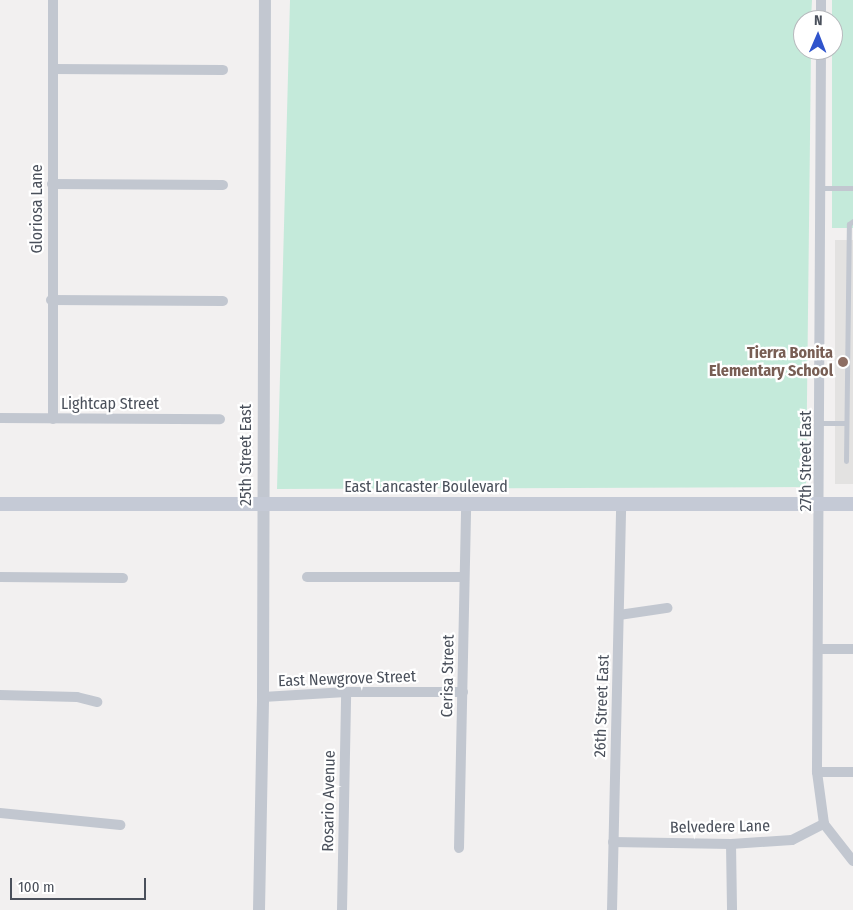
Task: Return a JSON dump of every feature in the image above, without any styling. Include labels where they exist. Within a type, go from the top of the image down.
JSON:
[{"type":"main road","name":"East Lancaster Boulevard","points":[[0,504],[853,504]]},
{"type":"street","name":"Gloriosa Lane","points":[[52,418],[53,0]]},
{"type":"street","name":"25th Street East","points":[[258,910],[263,697],[262,504],[265,0]]},
{"type":"street","name":"27th Street East","points":[[821,60],[821,504],[817,772],[824,824]]},
{"type":"street","points":[[53,69],[223,70]]},
{"type":"street","points":[[52,184],[223,185]]},
{"type":"street","points":[[51,300],[222,301]]},
{"type":"street","name":"Lightcap Street","points":[[0,418],[220,419]]},
{"type":"street","name":"26th Street East","points":[[612,910],[621,503]]},
{"type":"street","name":"Cerisa Street","points":[[459,848],[466,504]]},
{"type":"street","points":[[0,577],[123,578]]},
{"type":"street","points":[[307,577],[464,577]]},
{"type":"street","points":[[619,614],[667,608]]},
{"type":"street","points":[[819,649],[853,649]]},
{"type":"street","name":"East Newgrove Street","points":[[263,697],[346,692],[463,692]]},
{"type":"street","name":"Rosario Avenue","points":[[342,910],[346,692]]},
{"type":"street","points":[[0,695],[77,697],[97,702]]},
{"type":"street","points":[[817,772],[853,772]]},
{"type":"street","points":[[0,812],[120,825]]},
{"type":"street","points":[[824,824],[853,861]]},
{"type":"street","name":"Belvedere Lane","points":[[613,842],[731,844],[792,840],[824,824]]},
{"type":"street","points":[[731,844],[732,910]]},
{"type":"lane","points":[[821,188],[853,188]]},
{"type":"lane","points":[[846,461],[851,264],[849,224],[853,221]]},
{"type":"lane","points":[[821,423],[846,422]]},
{"type":"shaded area","name":"Tierra Bonita Elementary School","points":[[835,240],[853,240],[853,484],[835,484]]},
{"type":"green space","points":[[290,0],[812,0],[812,10],[793,10],[793,60],[811,60],[806,487],[277,489]]},
{"type":"green space","points":[[832,0],[853,0],[853,228],[832,228],[832,60],[843,60],[843,10],[832,10]]},
{"type":"place","name":"Tierra Bonita Elementary School","points":[[843,362]]}]
